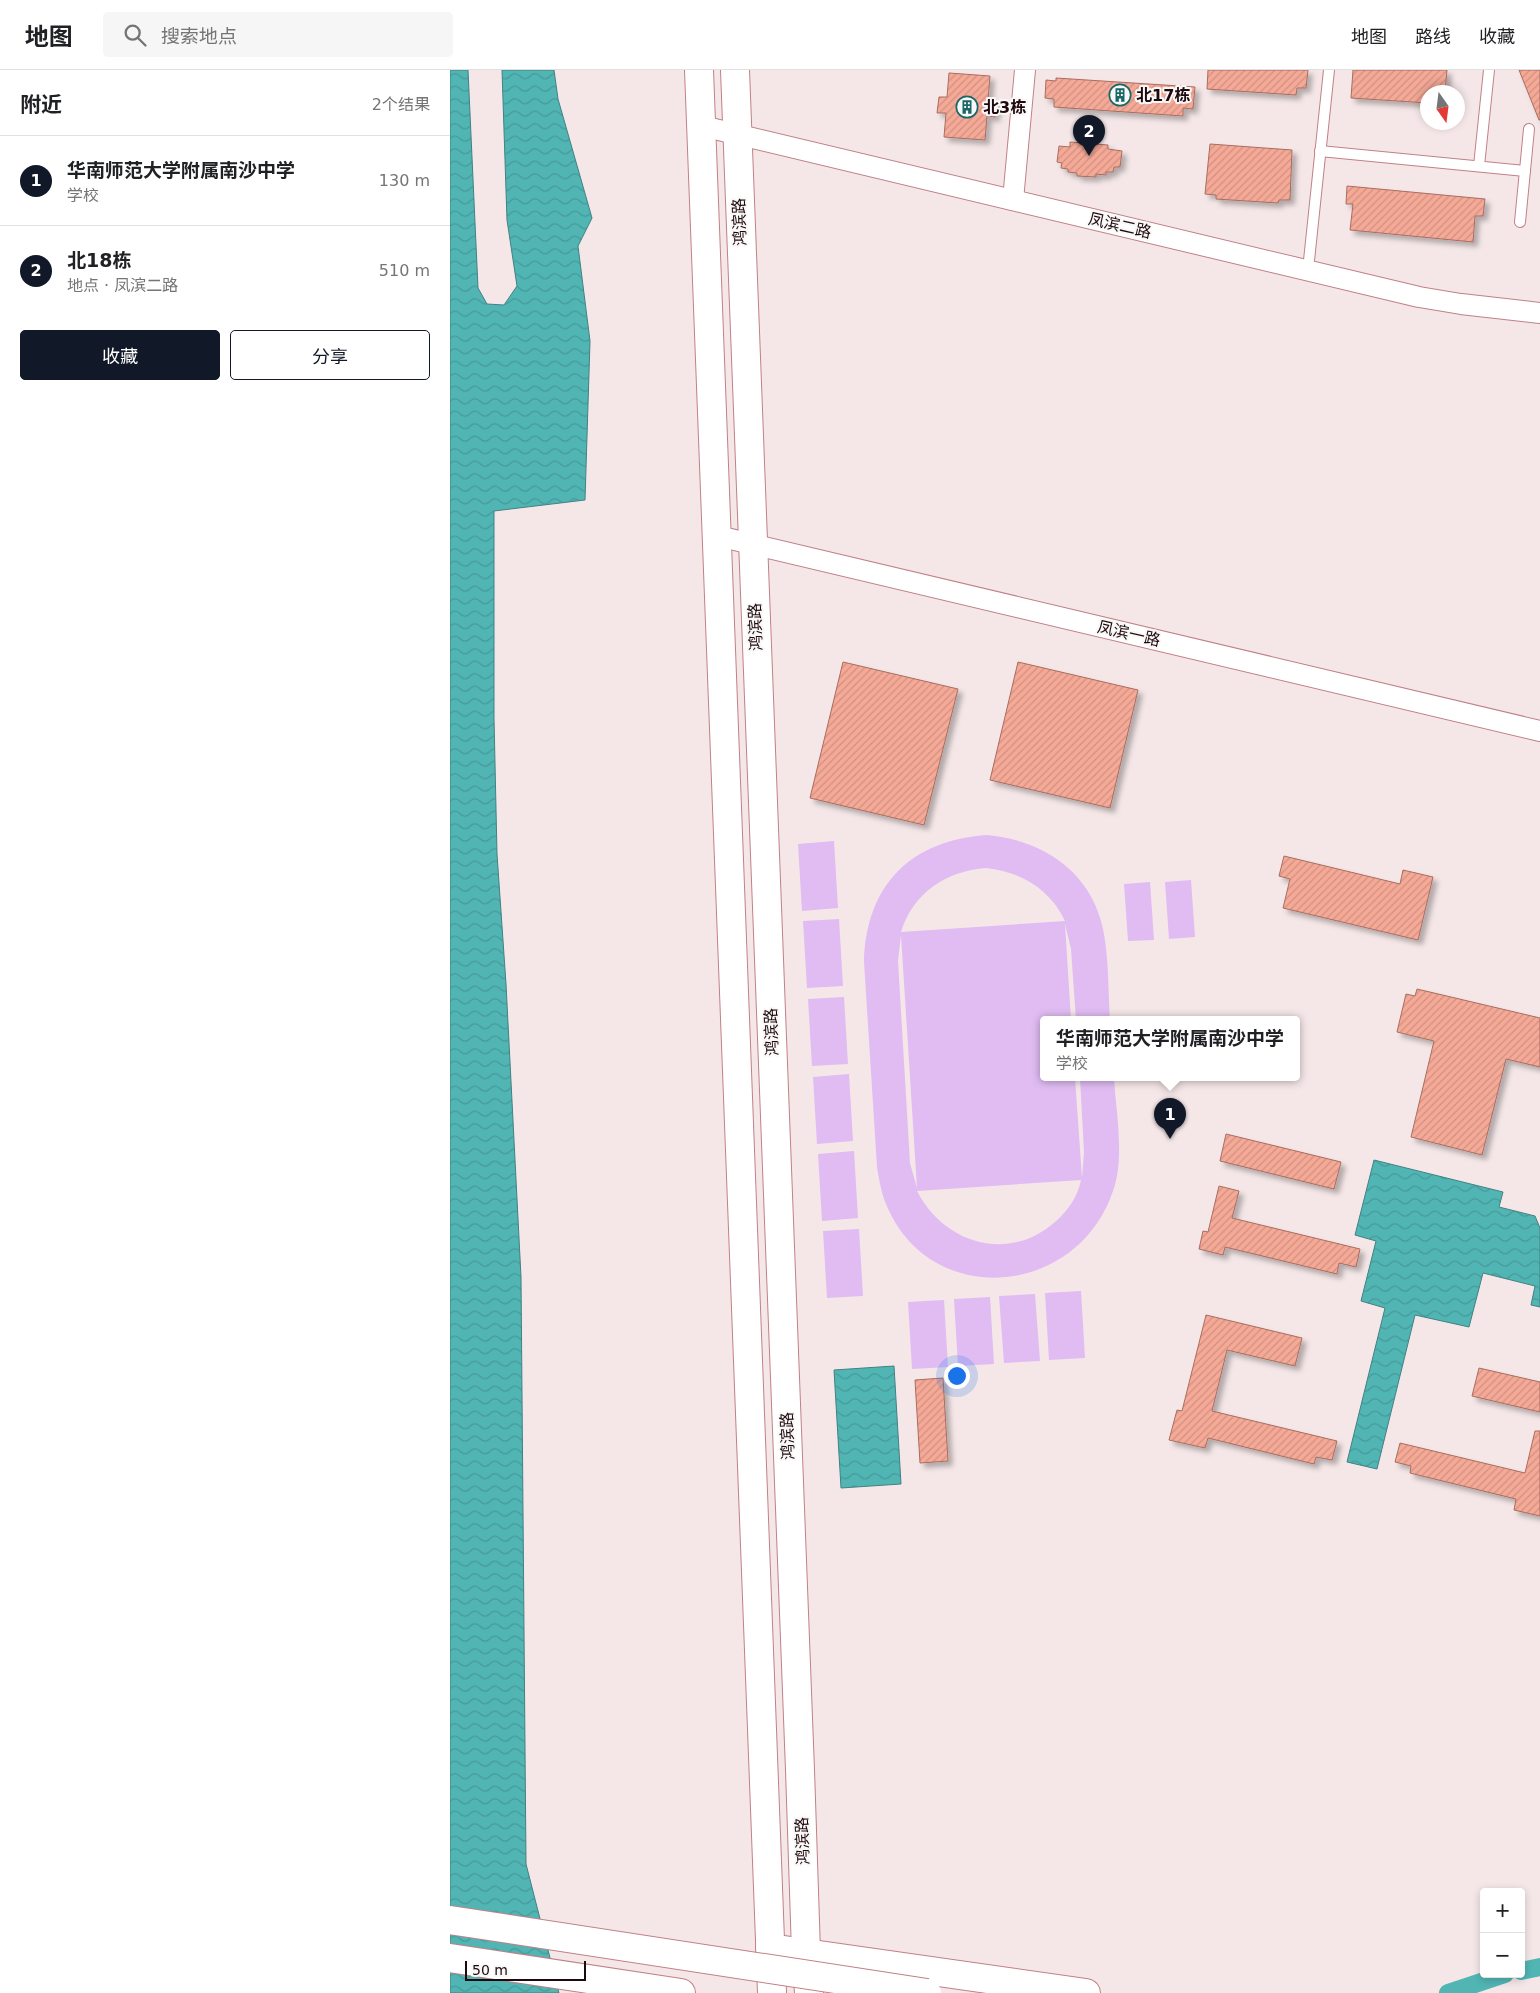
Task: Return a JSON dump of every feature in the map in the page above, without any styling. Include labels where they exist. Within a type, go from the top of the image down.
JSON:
[{"type":"street","name":"鸿滨路","points":[[699,70],[772,1993]]},
{"type":"street","name":"鸿滨路","points":[[734,70],[809,1993]]},
{"type":"street","points":[[1012,200],[1025,70]]},
{"type":"street","name":"凤滨二路","points":[[702,126],[1418,297],[1540,313]]},
{"type":"street","name":"凤滨一路","points":[[718,536],[1540,731]]},
{"type":"street","points":[[450,1920],[927,1993]]},
{"type":"street","points":[[770,1948],[1086,1993]]},
{"type":"street","points":[[450,1958],[681,1993]]},
{"type":"lane","points":[[1308,270],[1329,70]]},
{"type":"lane","points":[[1479,166],[1489,70]]},
{"type":"lane","points":[[1520,222],[1529,128]]},
{"type":"lane","points":[[1320,151],[1525,171]]},
{"type":"shaded area","points":[[987,835],[1007,838],[1045,852],[1061,862],[1076,875],[1088,891],[1097,909],[1103,929],[1110,1016],[1076,1016],[1071,949],[1065,924],[1071,1016],[1040,1016],[1040,1081],[1075,1081],[1082,1178],[1084,1152],[1080,1081],[1114,1081],[1119,1150],[1117,1178],[1113,1191],[1095,1227],[1068,1253],[1037,1270],[1002,1277],[967,1275],[935,1262],[907,1238],[886,1204],[881,1190],[877,1167],[864,962],[867,935],[873,910],[884,889],[898,872],[915,857],[936,846],[960,839]],"holes":[[[986,868],[999,870],[1022,878],[1043,891],[1059,910],[1065,921],[901,932],[906,918],[914,906],[933,886],[945,879],[971,870]],[[901,935],[917,1188],[910,1163],[898,961]],[[1081,1180],[1078,1192],[1072,1203],[1055,1222],[1037,1235],[1018,1242],[998,1244],[979,1242],[960,1235],[943,1224],[929,1209],[917,1191]]]},
{"type":"shaded area","points":[[834,841],[838,908],[802,911],[798,844]]},
{"type":"shaded area","points":[[1191,880],[1195,937],[1169,939],[1165,882]]},
{"type":"shaded area","points":[[1150,882],[1154,940],[1128,941],[1124,884]]},
{"type":"shaded area","points":[[839,919],[843,986],[807,988],[803,921]]},
{"type":"shaded area","points":[[844,997],[848,1064],[812,1066],[808,999]]},
{"type":"shaded area","points":[[849,1074],[853,1141],[817,1144],[813,1077]]},
{"type":"shaded area","points":[[854,1151],[858,1218],[822,1221],[818,1154]]},
{"type":"shaded area","points":[[859,1229],[863,1296],[827,1298],[823,1231]]},
{"type":"shaded area","points":[[1081,1291],[1085,1358],[1049,1360],[1045,1293]]},
{"type":"shaded area","points":[[1035,1294],[1040,1361],[1004,1363],[999,1296]]},
{"type":"shaded area","points":[[990,1297],[994,1364],[958,1366],[954,1299]]},
{"type":"shaded area","points":[[944,1300],[948,1367],[912,1369],[908,1302]]},
{"type":"water","points":[[450,70],[468,70],[478,288],[487,304],[504,305],[517,286],[507,220],[502,70],[554,70],[558,99],[592,218],[578,246],[590,341],[585,500],[494,511],[494,718],[497,854],[506,984],[521,1277],[526,1864],[559,1993],[450,1993]]},
{"type":"water","points":[[1374,1160],[1503,1192],[1499,1207],[1535,1216],[1540,1228],[1540,1307],[1531,1305],[1535,1286],[1483,1273],[1469,1327],[1415,1315],[1377,1469],[1347,1462],[1385,1308],[1361,1301],[1376,1241],[1355,1235]]},
{"type":"water","points":[[894,1366],[901,1484],[841,1488],[834,1370]]},
{"type":"building","points":[[1208,70],[1308,70],[1306,88],[1297,88],[1296,95],[1207,89]]},
{"type":"building","points":[[1353,70],[1447,70],[1446,85],[1420,85],[1420,102],[1351,98]]},
{"type":"building","points":[[1519,70],[1540,70],[1540,120],[1539,120]]},
{"type":"building","name":"北3栋","points":[[949,73],[990,76],[988,100],[997,101],[995,117],[987,116],[985,140],[944,137],[946,113],[937,113],[939,97],[947,97]]},
{"type":"building","name":"北17栋","points":[[1056,78],[1195,87],[1193,109],[1183,108],[1183,116],[1054,107],[1054,99],[1045,98],[1046,80],[1056,81]]},
{"type":"building","points":[[1070,142],[1108,145],[1108,149],[1122,151],[1120,167],[1114,167],[1113,172],[1106,172],[1106,175],[1096,174],[1096,177],[1077,176],[1077,173],[1068,172],[1068,169],[1061,168],[1062,163],[1057,162],[1059,146],[1070,147]]},
{"type":"building","points":[[1210,144],[1292,150],[1290,200],[1279,200],[1278,203],[1216,199],[1216,195],[1205,194]]},
{"type":"building","points":[[1347,186],[1485,199],[1483,216],[1475,216],[1473,242],[1350,230],[1353,204],[1346,204]]},
{"type":"building","points":[[843,662],[958,689],[924,825],[810,798]]},
{"type":"building","points":[[1018,662],[1138,690],[1110,808],[990,780]]},
{"type":"building","points":[[1284,856],[1400,884],[1403,870],[1433,877],[1418,940],[1283,908],[1290,879],[1279,876]]},
{"type":"building","points":[[1417,989],[1540,1018],[1540,1067],[1506,1059],[1482,1155],[1411,1137],[1434,1041],[1397,1032],[1406,994],[1415,996]]},
{"type":"building","points":[[1226,1134],[1341,1162],[1334,1189],[1220,1161]]},
{"type":"building","points":[[1219,1186],[1239,1191],[1232,1218],[1360,1249],[1356,1267],[1339,1263],[1337,1274],[1225,1247],[1223,1255],[1199,1249],[1203,1231],[1208,1232]]},
{"type":"building","points":[[1206,1315],[1302,1338],[1295,1366],[1227,1350],[1212,1411],[1337,1441],[1332,1460],[1316,1457],[1314,1464],[1208,1438],[1205,1448],[1169,1440],[1177,1410],[1182,1411]]},
{"type":"building","points":[[1479,1368],[1540,1382],[1540,1412],[1472,1396]]},
{"type":"building","points":[[943,1378],[948,1461],[920,1463],[915,1380]]},
{"type":"building","points":[[1535,1431],[1540,1431],[1540,1516],[1514,1510],[1516,1499],[1410,1473],[1411,1466],[1395,1462],[1400,1443],[1525,1473]]},
{"type":"waterway","points":[[1525,1970],[1540,1967]]},
{"type":"waterway","points":[[1448,1993],[1493,1978]]},
{"type":"place","name":"北17栋","points":[[1120,95]]},
{"type":"place","name":"北3栋","points":[[967,107]]},
{"type":"place","name":"北18栋","points":[[1089,156]]},
{"type":"place","name":"华南师范大学附属南沙中学","points":[[1170,1139]]}]
